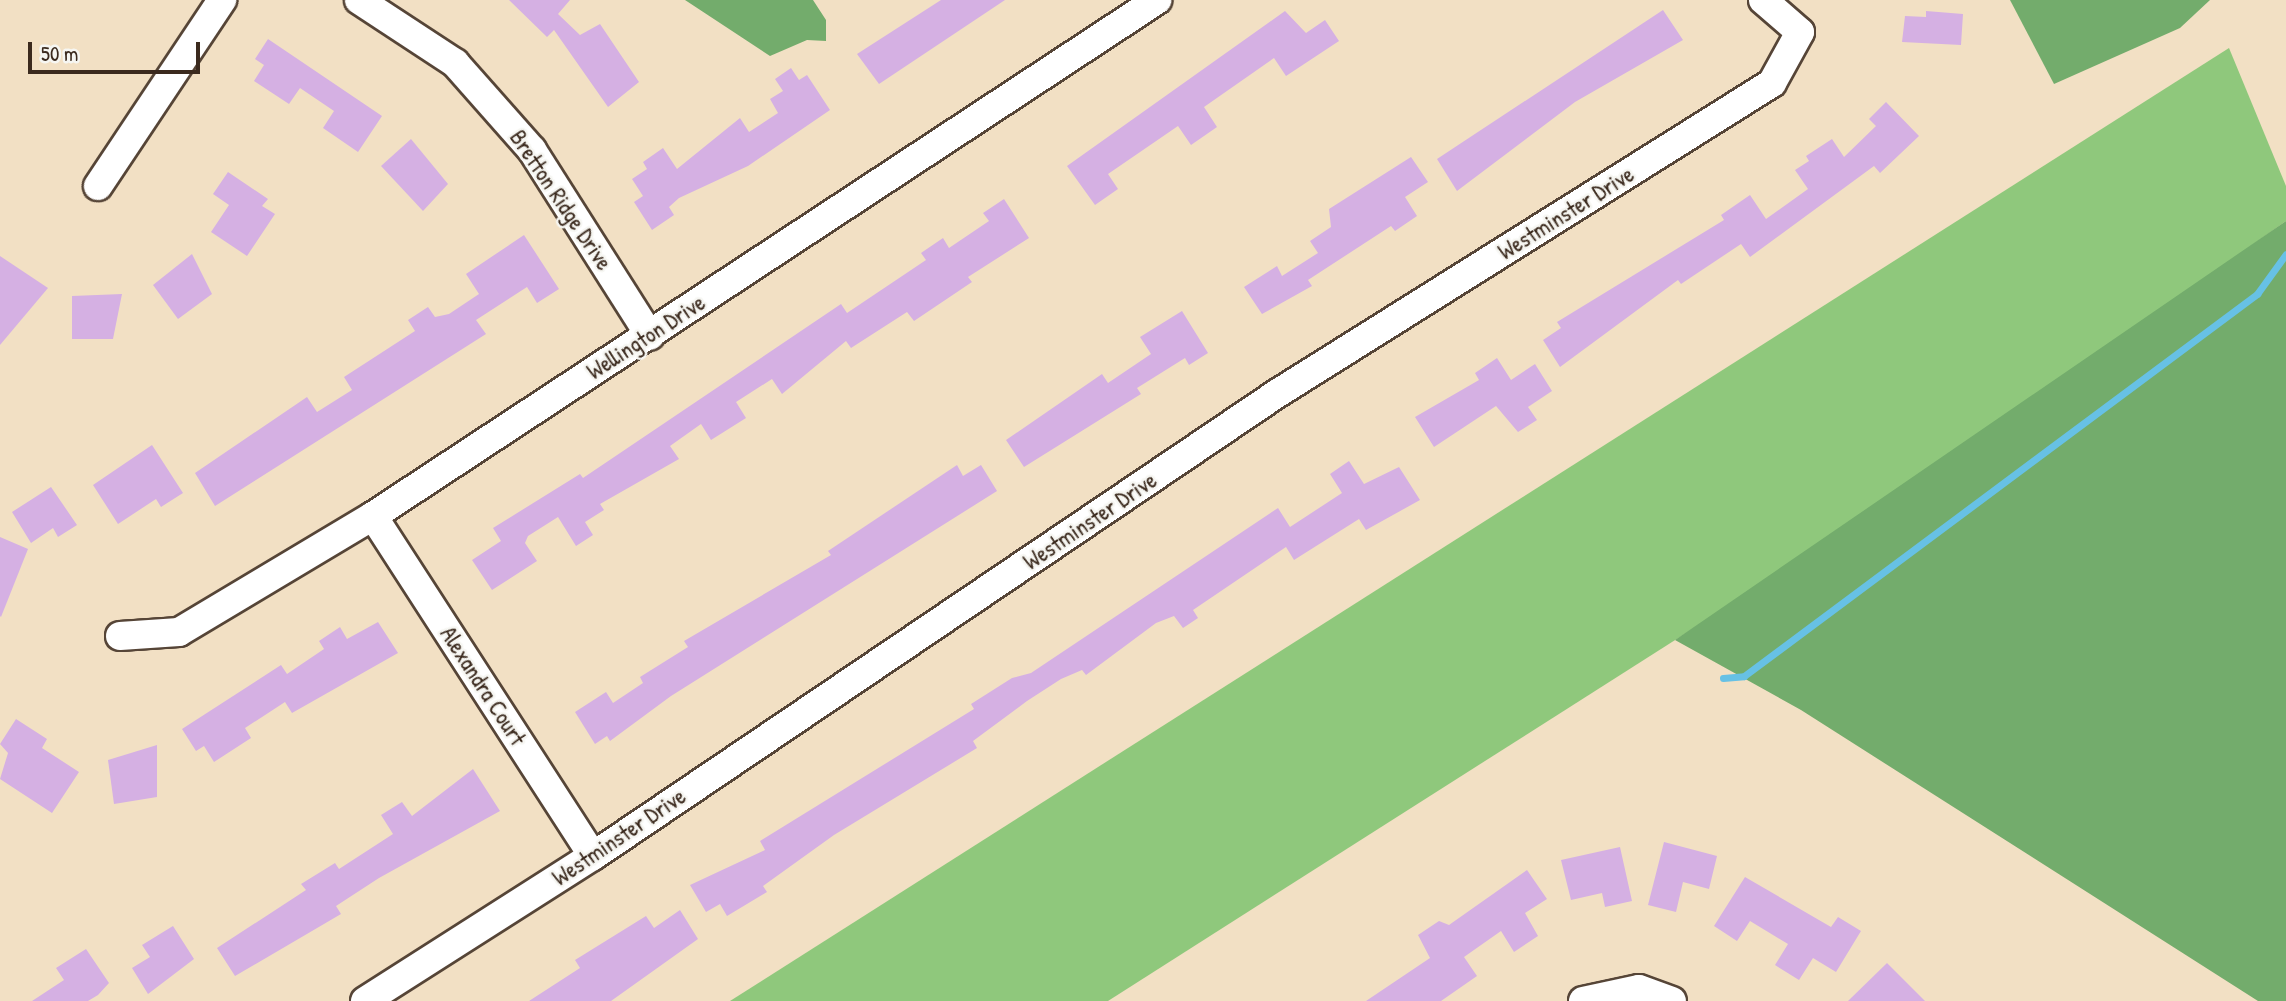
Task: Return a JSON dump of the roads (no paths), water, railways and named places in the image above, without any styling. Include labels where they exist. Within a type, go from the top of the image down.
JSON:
[{"type":"street","points":[[98,186],[222,0]]},
{"type":"street","name":"Bretton Ridge Drive","points":[[359,0],[455,63],[532,150],[650,336]]},
{"type":"street","name":"Wellington Drive","points":[[120,636],[179,632],[373,516],[1157,0]]},
{"type":"street","name":"Westminster Drive","points":[[365,1001],[593,856],[1278,393],[1772,83],[1800,32],[1763,0]]},
{"type":"street","name":"Alexandra Court","points":[[373,516],[593,856]]},
{"type":"street","points":[[1583,1001],[1639,989],[1672,1001]]},
{"type":"waterway","points":[[1723,678],[1744,676],[2257,294],[2286,254]]}]
